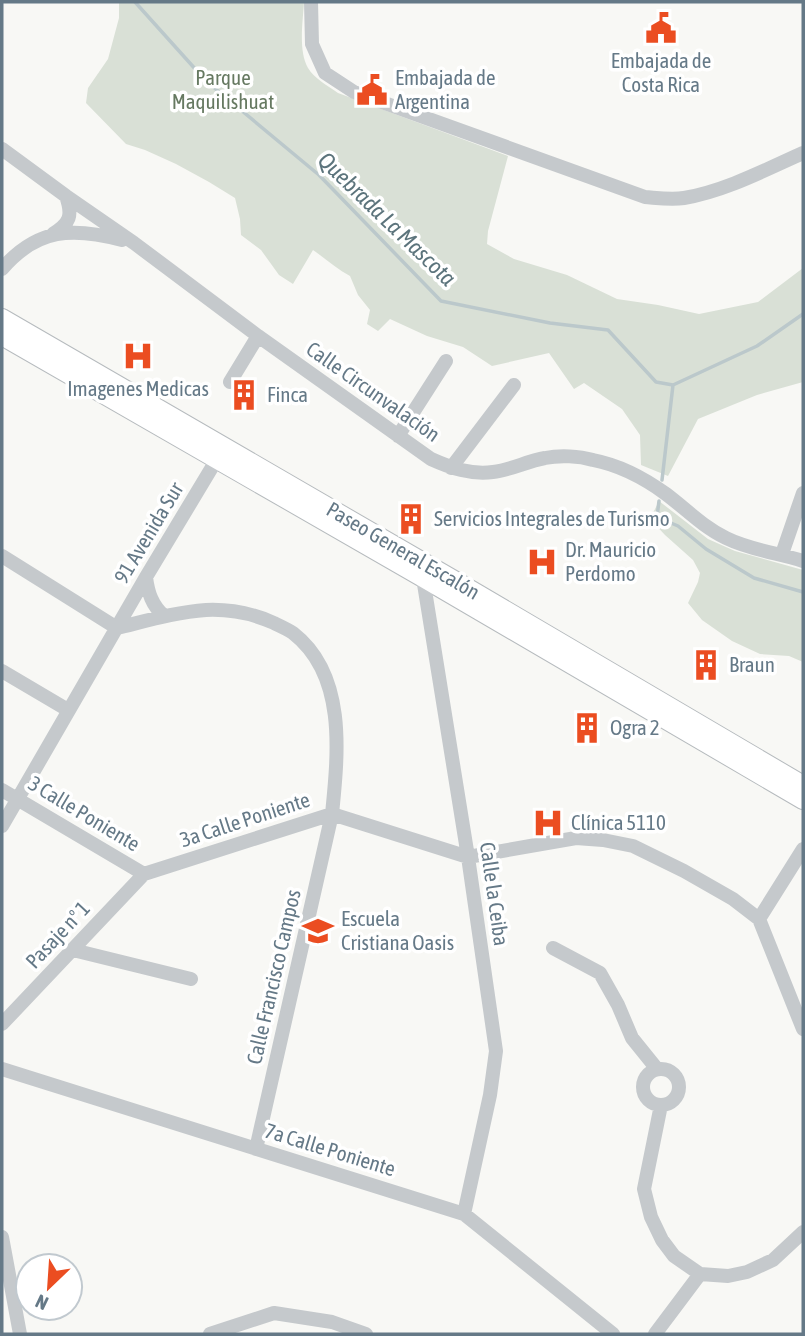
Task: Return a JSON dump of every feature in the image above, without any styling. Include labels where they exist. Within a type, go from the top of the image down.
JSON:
[{"type":"main road","name":"Paseo General Escalón","points":[[2,318],[493,595],[803,785]]},
{"type":"main road","name":"Paseo General Escalón","points":[[2,336],[424,578],[803,800]]},
{"type":"street","points":[[311,2],[312,44],[325,73],[354,92],[645,197],[682,199],[717,190],[803,153]]},
{"type":"street","name":"Calle Circunvalación","points":[[2,149],[431,459],[467,472],[496,472],[545,458],[590,459],[614,465],[639,476],[665,493],[693,518],[725,538],[750,548],[803,561]]},
{"type":"street","points":[[2,269],[21,250],[64,227],[69,219],[70,208],[66,196]]},
{"type":"street","points":[[52,235],[91,233],[134,243]]},
{"type":"street","points":[[230,382],[258,336]]},
{"type":"street","points":[[398,436],[446,361]]},
{"type":"street","points":[[451,468],[514,385]]},
{"type":"street","name":"91 Avenida Sur","points":[[2,826],[217,459]]},
{"type":"street","points":[[782,554],[803,493]]},
{"type":"street","points":[[2,556],[117,628]]},
{"type":"street","points":[[146,577],[150,599],[164,616]]},
{"type":"street","name":"Calle la Ceiba","points":[[424,578],[495,1051],[490,1095],[464,1214]]},
{"type":"street","name":"Calle Francisco Campos","points":[[117,628],[164,616],[206,610],[238,611],[265,619],[291,632],[310,649],[323,669],[331,694],[336,730],[332,814],[256,1149]]},
{"type":"street","points":[[2,671],[68,710]]},
{"type":"street","name":"3 Calle Poniente","points":[[2,790],[144,874]]},
{"type":"street","name":"3a Calle Poniente","points":[[144,874],[332,814],[468,857],[576,838],[633,846],[733,899],[759,919]]},
{"type":"street","points":[[803,849],[759,919],[803,1029]]},
{"type":"street","name":"Pasaje n° 1","points":[[2,1024],[144,874]]},
{"type":"street","points":[[552,948],[600,973],[632,1038],[657,1069]]},
{"type":"street","points":[[73,950],[191,979]]},
{"type":"street","name":"7a Calle Poniente","points":[[2,1069],[464,1214],[613,1334]]},
{"type":"street","points":[[657,1069],[669,1070],[679,1085],[676,1097],[661,1105],[649,1101],[643,1091],[647,1074],[657,1069]]},
{"type":"street","points":[[661,1105],[644,1189],[651,1217],[662,1240],[674,1256],[700,1274],[728,1276],[747,1272],[773,1261],[803,1232]]},
{"type":"street","points":[[2,1237],[20,1334]]},
{"type":"street","points":[[655,1334],[700,1274]]},
{"type":"street","points":[[210,1334],[274,1313],[332,1322],[366,1334]]},
{"type":"green space","name":"Parque Maquilishuat","points":[[119,2],[304,2],[303,53],[308,68],[321,82],[338,93],[508,156],[487,244],[514,259],[567,275],[617,299],[699,314],[758,302],[803,268],[803,382],[757,395],[698,419],[668,476],[641,465],[640,435],[622,409],[584,383],[574,389],[549,353],[492,366],[463,347],[427,336],[390,319],[378,331],[367,324],[370,310],[358,295],[350,276],[313,250],[293,284],[279,275],[261,250],[241,235],[235,198],[176,164],[126,144],[86,103],[88,88],[108,59],[119,18]]},
{"type":"green space","points":[[659,501],[708,539],[735,551],[803,570],[803,662],[789,656],[760,654],[732,641],[702,620],[688,603],[700,573],[693,560],[650,519]]},
{"type":"waterway","name":"Quebrada La Mascota","points":[[135,2],[206,81],[319,175],[441,301],[550,323],[608,330],[656,382],[673,385],[757,346],[803,314]]},
{"type":"waterway","points":[[662,480],[673,385]]},
{"type":"waterway","points":[[659,501],[657,517],[678,526],[706,549],[754,578],[803,592]]},
{"type":"place","name":"Embajada de Costa Rica","points":[[661,28]]},
{"type":"place","name":"Embajada de Argentina","points":[[372,90]]},
{"type":"place","name":"Imagenes Medicas","points":[[138,356]]},
{"type":"place","name":"Finca","points":[[244,395]]},
{"type":"place","name":"Servicios Integrales de Turismo","points":[[411,519]]},
{"type":"place","name":"Dr. Mauricio Perdomo","points":[[542,562]]},
{"type":"place","name":"Braun","points":[[706,665]]},
{"type":"place","name":"Ogra 2","points":[[587,728]]},
{"type":"place","name":"Clínica 5110","points":[[548,823]]},
{"type":"place","name":"Escuela Cristiana Oasis","points":[[318,931]]}]
